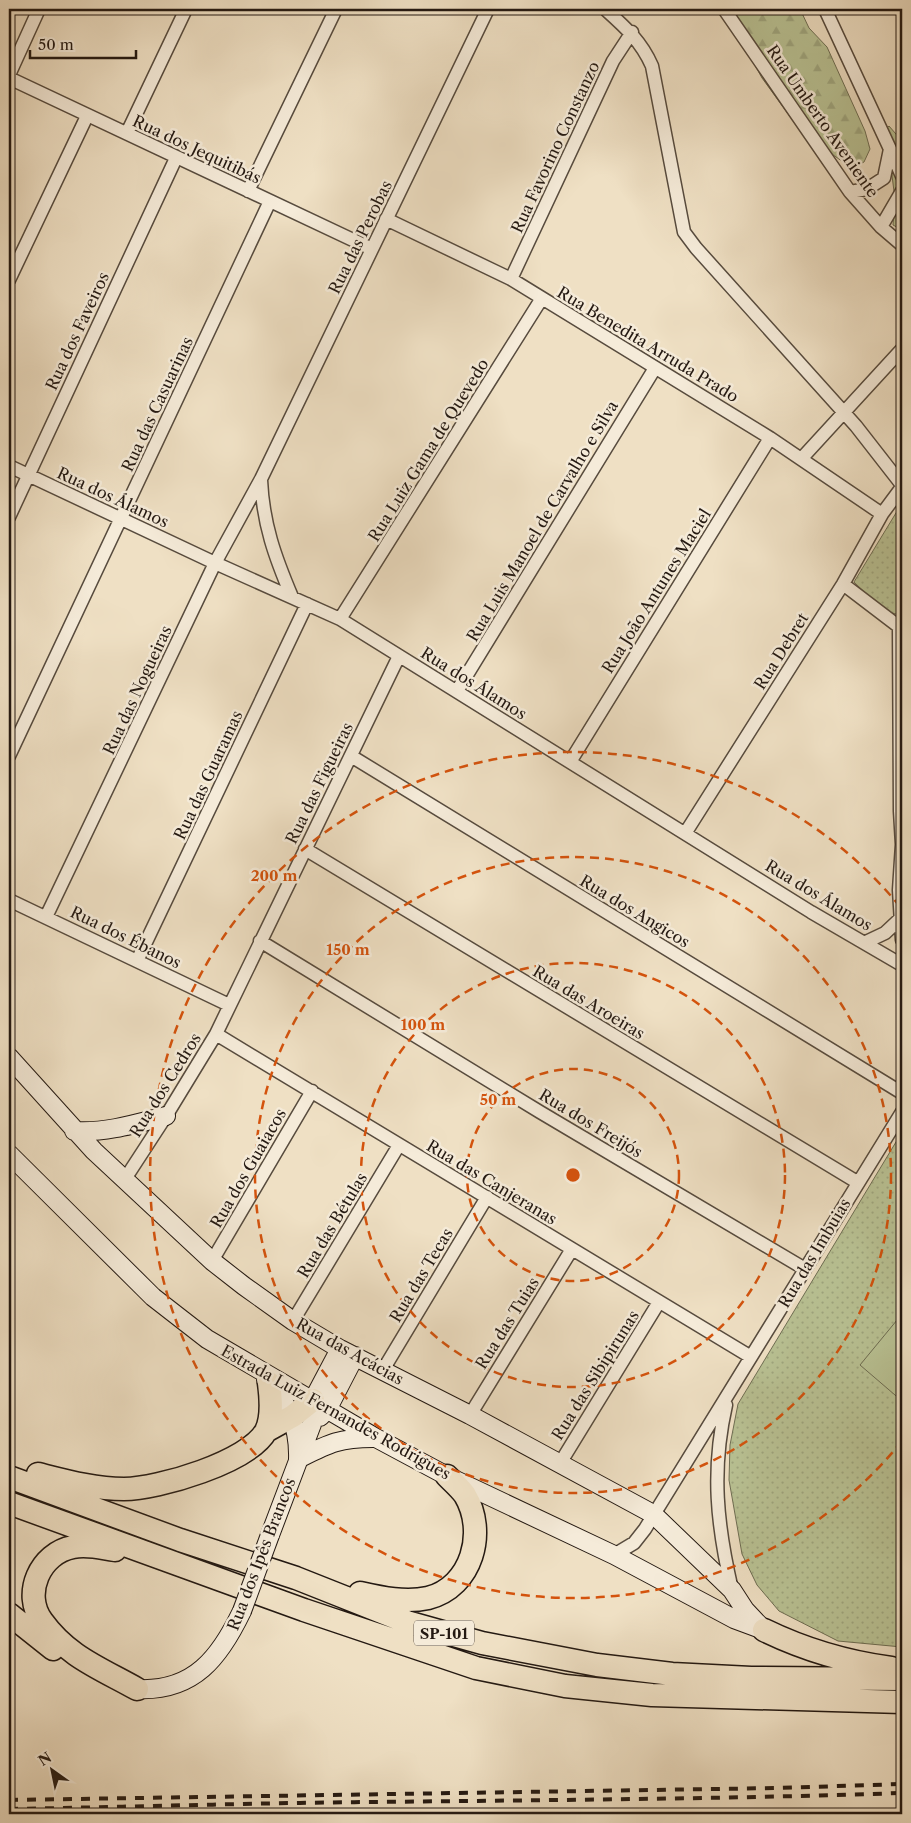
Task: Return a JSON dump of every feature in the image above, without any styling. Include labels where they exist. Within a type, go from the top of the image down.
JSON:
[{"type":"highway","points":[[266,1431],[271,1404],[269,1383]]},
{"type":"highway","points":[[9,1466],[77,1484],[126,1489],[186,1477],[216,1466],[245,1452],[266,1431],[303,1420],[320,1405]]},
{"type":"highway","points":[[296,1578],[394,1599],[430,1598],[446,1589],[459,1578],[468,1566],[475,1549],[476,1530],[471,1510],[464,1495],[447,1476]]},
{"type":"highway","name":"SP-101","points":[[9,1477],[180,1540],[296,1578],[407,1622],[482,1643],[597,1665],[672,1674],[750,1678],[902,1679]]},
{"type":"highway","name":"SP-101","points":[[9,1503],[476,1668],[565,1686],[652,1695],[902,1702]]},
{"type":"highway","points":[[138,1689],[86,1663],[54,1635],[41,1620],[36,1610],[32,1599],[34,1582],[43,1566],[72,1547],[89,1546],[166,1560]]},
{"type":"highway","points":[[9,1614],[98,1681],[126,1690],[138,1689]]},
{"type":"highway","points":[[764,1630],[804,1648],[836,1658],[902,1669]]},
{"type":"street","points":[[9,77],[40,9]]},
{"type":"street","points":[[127,133],[186,9]]},
{"type":"street","points":[[248,191],[336,9]]},
{"type":"street","name":"Rua das Perobas","points":[[261,479],[488,9]]},
{"type":"street","points":[[605,9],[632,32],[644,48],[652,66],[684,232],[843,414],[856,426],[902,486]]},
{"type":"street","name":"Rua Umberto Aveniente","points":[[724,9],[850,192],[882,227],[902,245]]},
{"type":"street","points":[[825,9],[902,176]]},
{"type":"street","name":"Rua Favorino Constanzo","points":[[511,279],[613,61],[632,32]]},
{"type":"street","name":"Rua dos Jequitibás","points":[[9,77],[87,116],[127,133],[176,158],[372,249]]},
{"type":"street","points":[[9,280],[87,116]]},
{"type":"street","points":[[850,192],[867,189],[884,178],[890,149]]},
{"type":"street","name":"Rua dos Faveiros","points":[[9,518],[176,158]]},
{"type":"street","points":[[884,178],[902,182]]},
{"type":"street","points":[[882,227],[902,191]]},
{"type":"street","name":"Rua das Casuarinas","points":[[9,756],[270,201]]},
{"type":"street","name":"Rua Benedita Arruda Prado","points":[[386,219],[511,279],[802,458],[882,514]]},
{"type":"street","name":"Rua Luiz Gama de Quevedo","points":[[340,619],[542,298]]},
{"type":"street","points":[[802,458],[902,350]]},
{"type":"street","name":"Rua Luis Manoel de Carvalho e Silva","points":[[457,691],[655,368]]},
{"type":"street","name":"Rua João Antunes Maciel","points":[[570,762],[770,438]]},
{"type":"street","name":"Rua dos Álamos","points":[[9,466],[215,563],[340,619],[686,832],[811,912],[866,942],[902,965]]},
{"type":"street","points":[[261,479],[262,509],[266,529],[277,562],[292,597]]},
{"type":"street","name":"Rua das Nogueiras","points":[[46,917],[215,563],[261,479]]},
{"type":"street","name":"Rua Debret","points":[[686,832],[843,584],[882,514],[902,486]]},
{"type":"street","points":[[843,584],[901,628],[900,811],[902,844],[899,890],[902,940]]},
{"type":"street","name":"Rua das Guaramas","points":[[137,961],[307,604]]},
{"type":"street","name":"Rua das Figueiras","points":[[229,1005],[398,656]]},
{"type":"street","name":"Rua dos Angicos","points":[[351,756],[902,1093]]},
{"type":"street","name":"Rua das Aroeiras","points":[[305,849],[857,1182]]},
{"type":"street","name":"Rua dos Ébanos","points":[[9,900],[229,1005]]},
{"type":"street","points":[[866,942],[885,933],[901,918]]},
{"type":"street","name":"Rua dos Freijós","points":[[260,941],[805,1269]]},
{"type":"street","name":"Rua dos Cedros","points":[[125,1178],[166,1116],[216,1034],[229,1005]]},
{"type":"street","name":"Rua das Canjeranas","points":[[216,1034],[751,1357]]},
{"type":"street","name":"Rua das Acácias","points":[[9,1057],[74,1130],[212,1261],[293,1321],[348,1352],[470,1415],[558,1465],[653,1514],[732,1590]]},
{"type":"street","name":"Rua dos Guaiacos","points":[[212,1261],[312,1091]]},
{"type":"street","name":"Rua das Imbuias","points":[[614,1555],[634,1543],[653,1514],[728,1396],[857,1182],[902,1112]]},
{"type":"street","points":[[74,1130],[92,1132],[118,1129],[166,1116]]},
{"type":"street","name":"Rua das Bétulas","points":[[293,1321],[399,1145]]},
{"type":"street","name":"Estrada Luiz Fernandes Rodrigues","points":[[9,1154],[153,1297],[207,1339],[376,1438],[447,1476],[614,1555],[734,1619],[764,1630]]},
{"type":"street","name":"Rua das Tecas","points":[[383,1370],[487,1197]]},
{"type":"street","name":"Rua das Tuias","points":[[470,1415],[572,1249]]},
{"type":"street","name":"Rua das Sibipirunas","points":[[558,1465],[659,1302]]},
{"type":"street","points":[[320,1405],[348,1352]]},
{"type":"street","points":[[253,1367],[303,1420],[298,1438],[298,1459],[327,1443],[348,1438],[376,1438]]},
{"type":"street","name":"Rua das Imbuias","points":[[728,1396],[720,1433],[716,1468],[721,1541],[732,1590],[745,1610],[764,1630]]},
{"type":"street","name":"Rua dos Ipês Brancos","points":[[138,1689],[166,1687],[181,1682],[208,1665],[219,1653],[230,1637],[242,1611],[298,1459]]},
{"type":"green space","points":[[724,9],[800,9],[809,28],[827,47],[865,131],[870,149],[864,162],[856,166],[846,164],[802,133],[762,78]]},
{"type":"green space","points":[[889,126],[902,141],[902,230],[893,225],[895,199],[886,129]]},
{"type":"green space","points":[[899,508],[902,512],[902,615],[885,612],[854,582]]},
{"type":"green space","points":[[902,1132],[902,1647],[838,1641],[779,1611],[757,1585],[742,1554],[729,1480],[730,1445],[738,1404]]},
{"type":"green space","points":[[902,1314],[902,1401],[860,1365]]},
{"type":"railway","points":[[9,1800],[778,1788],[902,1784]]},
{"type":"railway","points":[[9,1809],[902,1793]]}]
